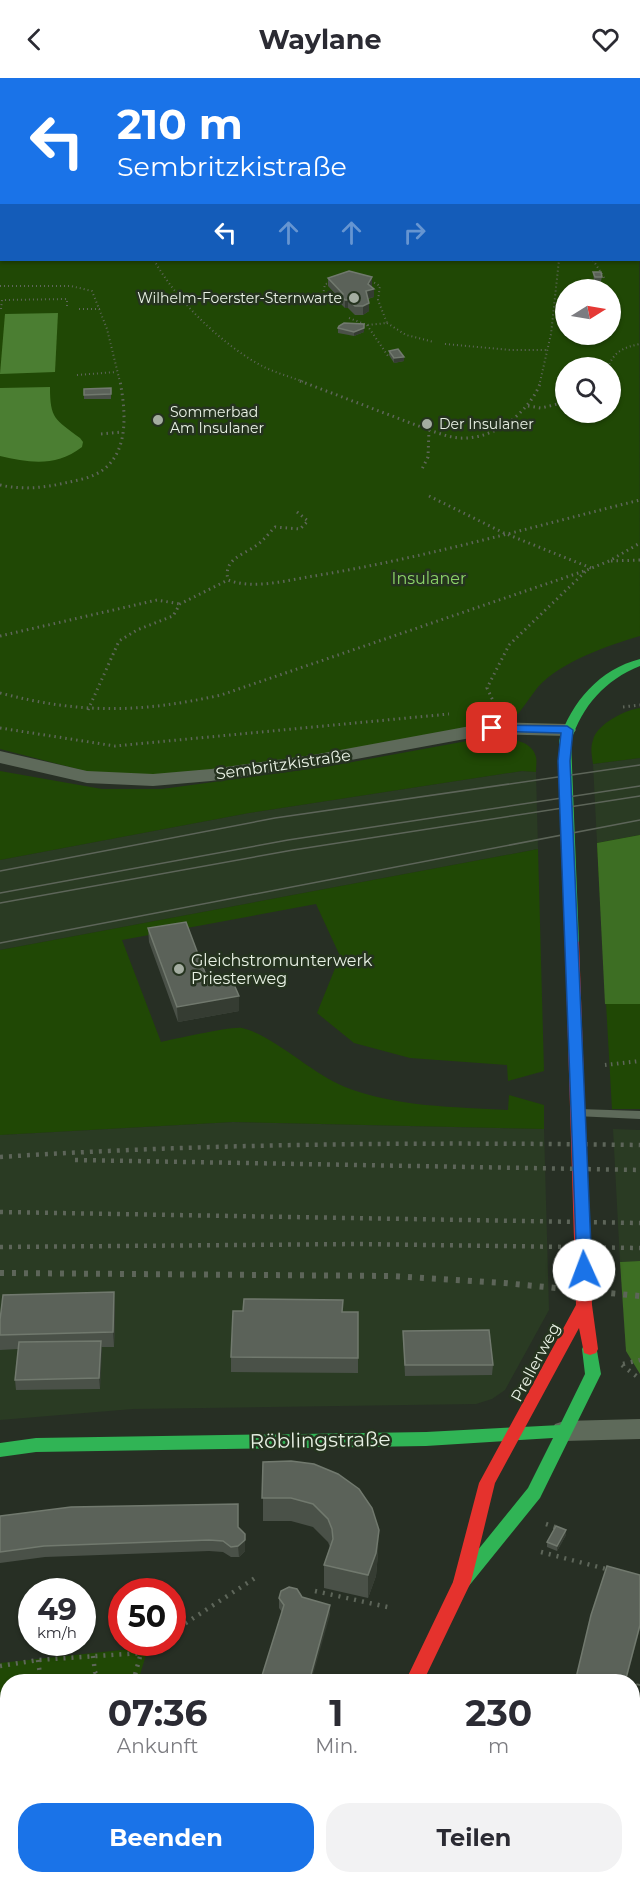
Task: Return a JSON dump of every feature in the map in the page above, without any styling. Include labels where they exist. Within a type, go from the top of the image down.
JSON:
[{"type":"main road","name":"Prellerweg","points":[[462,1582],[534,1493],[593,1374],[584,1305],[564,761],[567,730],[575,710],[616,670],[640,662]]},
{"type":"main road","points":[[596,690],[628,684]]},
{"type":"main road","name":"Prellerweg","points":[[462,1582],[487,1483],[584,1305]]},
{"type":"main road","name":"Röblingstraße","points":[[0,1450],[36,1445],[426,1439],[564,1431]]},
{"type":"main road","points":[[418,1674],[462,1582]]},
{"type":"street","name":"Sembritzkistraße","points":[[0,757],[87,777],[153,780],[211,775],[313,761],[492,728],[567,730]]},
{"type":"street","name":"Röblingstraße","points":[[564,1431],[640,1429]]},
{"type":"lane","points":[[578,1113],[640,1115]]},
{"type":"path","points":[[155,261],[164,279],[181,300],[251,359],[264,367],[450,438],[479,436],[500,427],[528,406],[537,392],[548,350],[559,261]]},
{"type":"path","points":[[593,261],[605,279]]},
{"type":"path","points":[[363,278],[380,286],[377,292],[381,312],[387,323],[406,335],[434,342]]},
{"type":"path","points":[[323,295],[325,284],[335,281]]},
{"type":"path","points":[[0,286],[80,287],[92,291],[101,309],[124,406],[118,448],[108,466],[97,474],[54,486],[25,489],[0,485]]},
{"type":"path","points":[[1,309],[2,300],[67,299],[67,307]]},
{"type":"path","points":[[79,309],[101,309]]},
{"type":"path","points":[[349,318],[367,325],[387,323]]},
{"type":"path","points":[[367,325],[388,356]]},
{"type":"path","points":[[445,344],[511,350],[548,350]]},
{"type":"path","points":[[613,357],[626,346],[640,344]]},
{"type":"path","points":[[77,375],[116,372]]},
{"type":"path","points":[[528,406],[541,408],[555,405]]},
{"type":"path","points":[[421,471],[428,457],[429,430]]},
{"type":"path","points":[[101,434],[122,432]]},
{"type":"path","points":[[429,496],[504,533],[592,568]]},
{"type":"path","points":[[297,512],[308,521],[300,530],[275,528],[258,544],[234,558],[227,566],[225,573],[228,580],[238,584],[271,583],[368,567],[640,500]]},
{"type":"path","points":[[0,693],[38,704],[88,710],[174,707],[221,695],[587,570],[609,561],[640,543]]},
{"type":"path","points":[[609,561],[640,560]]},
{"type":"path","points":[[485,710],[497,709],[487,688],[509,645],[587,570]]},
{"type":"path","points":[[88,710],[119,641],[136,630],[173,616],[180,604],[228,580]]},
{"type":"path","points":[[0,636],[157,600],[180,604]]},
{"type":"path","points":[[623,707],[640,705]]},
{"type":"path","points":[[0,728],[115,746],[450,714]]},
{"type":"path","points":[[605,1065],[640,1061]]},
{"type":"path","points":[[640,1360],[622,1365],[640,1379]]},
{"type":"path","points":[[542,1552],[619,1572]]},
{"type":"path","points":[[186,1623],[255,1578]]},
{"type":"path","points":[[315,1591],[392,1608]]},
{"type":"path","points":[[0,1666],[38,1660],[93,1656],[96,1674]]},
{"type":"path","points":[[135,1674],[140,1656]]},
{"type":"path","points":[[38,1660],[40,1674]]},
{"type":"shaded area","points":[[58,313],[55,372],[0,374],[5,314]]},
{"type":"shaded area","points":[[50,387],[53,412],[65,427],[80,438],[83,442],[82,447],[62,458],[42,462],[0,456],[0,388]]},
{"type":"shaded area","points":[[640,758],[640,835],[597,843],[593,764]]},
{"type":"shaded area","points":[[522,771],[536,772],[538,849],[0,950],[0,860],[249,813]]},
{"type":"shaded area","points":[[640,835],[640,1004],[605,1004],[597,843]]},
{"type":"shaded area","points":[[233,1122],[544,1129],[549,1310],[505,1390],[492,1399],[476,1404],[133,1409],[0,1420],[0,1135]]},
{"type":"shaded area","points":[[613,1129],[640,1130],[640,1261],[620,1262]]},
{"type":"shaded area","points":[[640,1261],[640,1374],[626,1351],[620,1262]]},
{"type":"green space","name":"Insulaner","points":[[0,261],[639,261],[640,636],[614,644],[572,662],[547,678],[518,714],[492,718],[492,723],[311,756],[227,768],[155,775],[89,772],[0,749]]},
{"type":"green space","points":[[640,708],[640,758],[593,764],[592,743],[600,729],[620,715]]},
{"type":"green space","points":[[478,739],[520,741],[533,750],[536,757],[536,772],[522,771],[249,813],[0,860],[0,771],[102,789],[162,789],[325,767]]},
{"type":"green space","points":[[640,835],[640,1109],[612,1109],[597,843]]},
{"type":"green space","points":[[538,849],[544,1071],[508,1081],[507,1065],[410,1058],[354,1043],[317,1013],[340,956],[316,904],[122,940],[161,1042],[242,1028],[267,1038],[332,1081],[364,1094],[425,1105],[508,1110],[509,1095],[544,1105],[544,1129],[233,1122],[0,1135],[0,950]]},
{"type":"green space","points":[[108,1651],[108,1656],[146,1656],[140,1674],[0,1674],[0,1663],[65,1656],[96,1656],[96,1653]]},
{"type":"building","name":"Wilhelm-Foerster-Sternwarte","points":[[349,271],[372,277],[368,284],[374,289],[366,291],[369,303],[355,306],[345,300],[340,295],[343,294],[328,278]]},
{"type":"building","points":[[593,272],[601,272],[602,277],[595,277]]},
{"type":"building","points":[[344,323],[364,324],[364,328],[354,332],[338,328]]},
{"type":"building","points":[[398,349],[404,357],[394,358],[389,351]]},
{"type":"building","points":[[111,388],[111,394],[84,395],[84,389]]},
{"type":"building","name":"Gleichstromunterwerk Priesterweg","points":[[186,922],[210,986],[233,982],[239,996],[177,1007],[148,928]]},
{"type":"building","points":[[114,1292],[113,1332],[0,1335],[3,1295]]},
{"type":"building","points":[[244,1299],[343,1300],[342,1312],[358,1312],[358,1358],[231,1357],[233,1311],[243,1311]]},
{"type":"building","points":[[489,1330],[493,1365],[405,1365],[403,1331]]},
{"type":"building","points":[[101,1341],[99,1378],[15,1380],[19,1342]]},
{"type":"building","points":[[291,1461],[314,1464],[338,1474],[359,1489],[372,1508],[379,1530],[376,1553],[368,1575],[324,1565],[333,1539],[332,1529],[328,1519],[313,1504],[291,1498],[262,1498],[263,1462]]},
{"type":"building","points":[[238,1504],[238,1527],[245,1534],[245,1540],[238,1546],[231,1547],[223,1541],[209,1540],[44,1546],[0,1552],[0,1516],[71,1507]]},
{"type":"building","points":[[556,1526],[566,1530],[557,1546],[547,1542]]},
{"type":"building","points":[[607,1566],[640,1575],[640,1625],[627,1674],[577,1674],[591,1615]]},
{"type":"building","points":[[289,1587],[297,1589],[302,1597],[330,1605],[311,1674],[262,1674],[284,1605],[279,1598],[281,1591]]},
{"type":"tram line","points":[[0,871],[275,818],[640,765]]},
{"type":"tram line","points":[[0,893],[288,840],[640,786]]},
{"type":"tram line","points":[[0,903],[293,850],[640,796]]},
{"type":"tram line","points":[[0,943],[640,820]]},
{"type":"railway","points":[[0,1157],[240,1146],[640,1145]]},
{"type":"railway","points":[[75,1160],[640,1170]]},
{"type":"railway","points":[[0,1212],[640,1223]]},
{"type":"railway","points":[[0,1247],[357,1244],[640,1248]]},
{"type":"railway","points":[[0,1273],[391,1276],[504,1283],[640,1296]]},
{"type":"traffic: fast","points":[[572,942],[565,741],[575,715],[592,692],[615,674],[640,662]]},
{"type":"traffic: fast","points":[[462,1582],[534,1493],[593,1374],[590,1349]]},
{"type":"traffic: fast","points":[[0,1450],[36,1445],[426,1439],[564,1431]]},
{"type":"traffic: jam","points":[[572,942],[584,1305],[590,1349]]},
{"type":"traffic: jam","points":[[418,1674],[462,1582],[487,1483],[584,1305]]},
{"type":"place","name":"Wilhelm-Foerster-Sternwarte","points":[[354,298]]},
{"type":"place","name":"Sommerbad Am Insulaner","points":[[158,420]]},
{"type":"place","name":"Der Insulaner","points":[[427,424]]},
{"type":"place","name":"Gleichstromunterwerk Priesterweg","points":[[179,969]]},
{"type":"route","points":[[492,728],[567,730],[564,761],[584,1270]]}]
